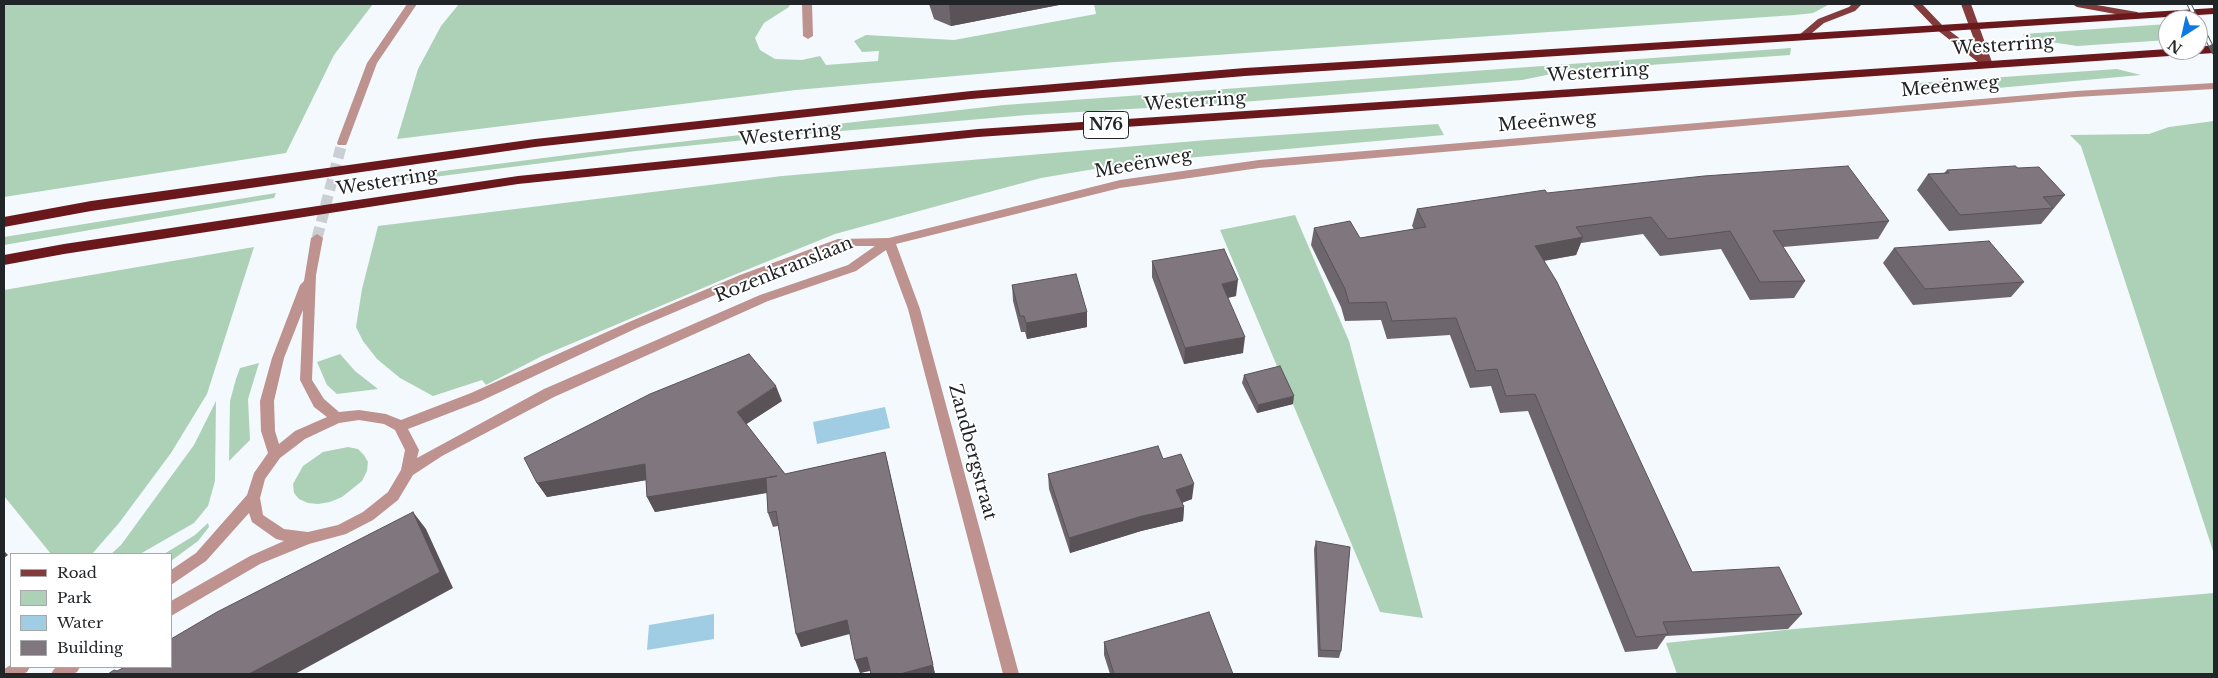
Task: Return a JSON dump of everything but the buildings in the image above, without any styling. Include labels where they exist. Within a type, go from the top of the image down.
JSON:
[{"type":"highway","name":"Westerring","points":[[4,222],[91,206],[535,143],[971,95],[1245,72],[2214,11]]},
{"type":"highway","name":"Westerring","points":[[4,260],[64,248],[518,180],[978,133],[1704,82],[2214,49]]},
{"type":"main road","points":[[1803,36],[1821,20],[1852,9],[1857,4]]},
{"type":"main road","points":[[1917,4],[1939,27],[1988,65]]},
{"type":"main road","points":[[1966,4],[1988,65]]},
{"type":"main road","points":[[2077,4],[2137,15]]},
{"type":"street","points":[[342,143],[372,63],[412,4]]},
{"type":"street","points":[[807,4],[808,36]]},
{"type":"street","name":"Meeënweg","points":[[890,242],[1120,184],[1259,164],[2066,95],[2214,86]]},
{"type":"street","points":[[317,238],[310,275],[306,380],[319,403],[337,418]]},
{"type":"street","name":"Rozenkranslaan","points":[[172,608],[255,560],[307,538],[341,530],[368,516],[392,496],[408,471],[412,450],[400,426],[485,394],[633,325],[771,268],[842,242],[890,242]]},
{"type":"street","name":"Rozenkranslaan","points":[[408,471],[437,452],[549,393],[764,298],[852,268],[890,242]]},
{"type":"street","name":"Zandbergstraat","points":[[890,242],[914,310],[1011,674]]},
{"type":"street","points":[[275,454],[268,431],[267,401],[278,358],[310,275]]},
{"type":"street","points":[[172,578],[201,556],[253,498],[259,477],[275,454],[300,435],[337,418],[360,415],[386,419],[400,426]]},
{"type":"street","name":"Rozenkranslaan","points":[[253,498],[257,518],[281,534],[307,538]]},
{"type":"street","points":[[9,674],[20,668]]},
{"type":"street","points":[[59,674],[70,668]]},
{"type":"green space","points":[[4,4],[373,4],[334,55],[286,153],[4,197]]},
{"type":"green space","points":[[459,4],[790,4],[789,7],[764,23],[755,38],[760,50],[775,59],[802,60],[820,56],[826,65],[878,61],[879,51],[862,52],[854,41],[866,35],[954,40],[1096,14],[1094,4],[1830,4],[1813,13],[1795,15],[1115,62],[796,90],[397,139],[418,69],[441,26]]},
{"type":"green space","points":[[2158,25],[2158,41],[2077,46],[2025,38],[2023,34]]},
{"type":"green space","points":[[1791,48],[1790,55],[1566,71],[1522,80],[1216,104],[1027,115],[795,135],[636,151],[387,183],[389,178],[582,153],[1004,105]]},
{"type":"green space","points":[[2117,69],[2141,75],[1909,96],[1918,83]]},
{"type":"green space","points":[[2214,121],[2214,554],[2081,146],[2070,135],[2149,134],[2169,127]]},
{"type":"green space","points":[[1438,124],[1444,135],[1130,163],[1041,178],[952,202],[835,234],[542,356],[486,385],[482,380],[433,396],[400,378],[377,359],[363,341],[356,327],[362,289],[378,226],[782,176],[1207,140]]},
{"type":"green space","points":[[276,193],[274,198],[4,245],[4,237]]},
{"type":"green space","points":[[1295,215],[1349,341],[1423,618],[1380,612],[1220,230]]},
{"type":"green space","points":[[254,247],[207,394],[171,453],[119,523],[93,553],[50,553],[4,496],[4,290]]},
{"type":"green space","points":[[340,354],[355,371],[378,389],[337,394],[327,385],[317,362]]},
{"type":"green space","points":[[259,363],[248,399],[250,440],[229,461],[230,401],[236,379],[240,368]]},
{"type":"green space","points":[[216,401],[215,481],[208,506],[194,523],[142,553],[112,553],[121,545],[194,445]]},
{"type":"green space","points":[[348,447],[358,449],[368,462],[367,471],[362,481],[342,497],[330,502],[318,504],[308,503],[299,499],[294,493],[293,484],[303,466],[323,452]]},
{"type":"green space","points":[[208,523],[209,527],[198,541],[172,560],[172,553],[166,553],[195,535]]},
{"type":"green space","points":[[2214,593],[2214,674],[1677,674],[1666,643],[1794,629]]},
{"type":"water","points":[[885,407],[890,428],[817,444],[813,422]]},
{"type":"water","points":[[714,614],[714,639],[647,650],[649,625]]},
{"type":"tunnel","points":[[317,238],[342,143]]},
{"type":"railway","points":[[2189,4],[2192,10]]},
{"type":"railway","points":[[2208,40],[2214,52]]}]
